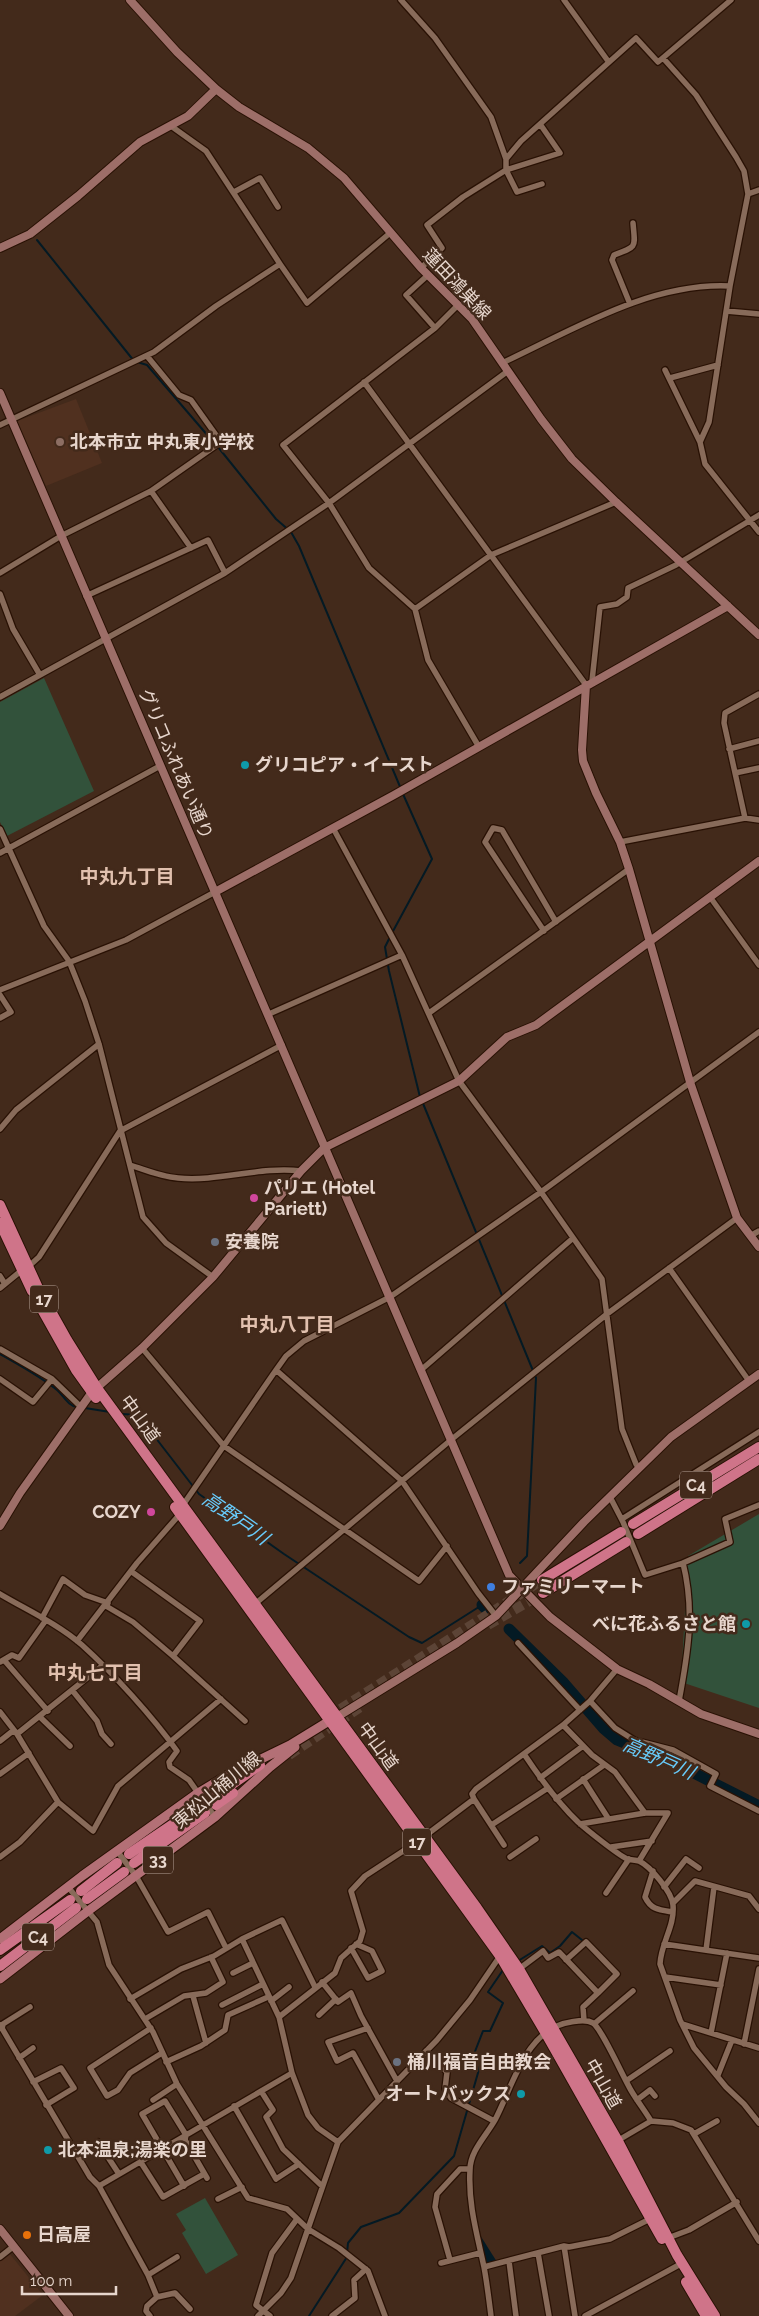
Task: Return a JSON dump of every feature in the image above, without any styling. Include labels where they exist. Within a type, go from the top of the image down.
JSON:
[{"type":"highway","name":"中山道","points":[[0,1205],[25,1269],[56,1337],[333,1719],[421,1839],[494,1932],[519,1969],[549,2030],[613,2144],[715,2316]]},
{"type":"highway","name":"中山道","points":[[0,1223],[25,1269]]},
{"type":"highway","name":"C4","points":[[633,1524],[759,1446]]},
{"type":"highway","name":"C4","points":[[638,1534],[759,1461]]},
{"type":"highway","name":"中山道","points":[[181,1510],[255,1604],[333,1719]]},
{"type":"highway","points":[[542,1580],[621,1532]]},
{"type":"highway","points":[[543,1593],[626,1542]]},
{"type":"highway","points":[[233,1794],[213,1802],[260,1765]]},
{"type":"highway","points":[[132,1859],[202,1810]]},
{"type":"highway","name":"中山道","points":[[421,1839],[549,2030]]},
{"type":"highway","points":[[117,1863],[84,1896],[124,1872]]},
{"type":"highway","name":"C4","points":[[0,1950],[73,1904],[0,1966]]},
{"type":"highway","name":"中山道","points":[[613,2144],[650,2219],[706,2316]]},
{"type":"main road","name":"東松山桶川線","points":[[0,1980],[88,1911],[215,1817],[270,1767],[310,1734],[333,1719]]},
{"type":"main road","name":"東松山桶川線","points":[[0,1939],[117,1850],[198,1793],[228,1775],[310,1734]]},
{"type":"street","name":"蓮田鴻巣線","points":[[130,0],[177,52],[216,89],[239,107],[308,148],[344,178],[420,268],[472,319],[557,441],[616,502],[759,635]]},
{"type":"street","points":[[401,0],[436,38],[491,117],[506,159],[506,170],[517,192],[542,184]]},
{"type":"street","points":[[564,0],[608,61]]},
{"type":"street","points":[[506,159],[521,141],[608,61],[636,38],[658,62],[731,0]]},
{"type":"street","points":[[663,58],[696,95],[736,157],[744,171],[748,194],[730,286],[709,422],[700,442]]},
{"type":"street","points":[[0,248],[30,234],[78,196],[140,142],[188,116],[216,89]]},
{"type":"street","points":[[420,268],[442,248],[427,226],[463,196],[506,170],[560,153],[540,124]]},
{"type":"street","points":[[171,126],[206,152],[307,303],[390,233]]},
{"type":"street","points":[[234,192],[260,178],[278,207]]},
{"type":"street","points":[[748,194],[759,190]]},
{"type":"street","points":[[630,304],[612,260],[614,255],[632,248],[635,244],[633,223]]},
{"type":"street","points":[[0,425],[147,356],[216,306],[280,264]]},
{"type":"street","points":[[428,275],[406,295],[435,328]]},
{"type":"street","points":[[502,363],[630,304],[664,293],[708,285],[730,286]]},
{"type":"street","points":[[457,306],[435,328],[283,445],[329,503],[369,568],[415,609],[428,660],[479,747]]},
{"type":"street","points":[[726,311],[759,314]]},
{"type":"street","points":[[0,573],[61,536],[152,491],[221,442],[191,400],[179,395],[147,356]]},
{"type":"street","points":[[670,378],[718,365]]},
{"type":"street","points":[[666,370],[700,442],[701,454],[705,464],[759,532]]},
{"type":"street","points":[[0,697],[225,574],[329,503],[508,371]]},
{"type":"street","points":[[364,382],[491,555],[589,683]]},
{"type":"street","name":"グリコふれあい通り","points":[[0,393],[510,1576],[550,1617],[617,1670],[649,1684],[702,1714],[759,1734]]},
{"type":"street","points":[[152,491],[191,548]]},
{"type":"street","points":[[415,609],[491,555],[616,502]]},
{"type":"street","points":[[759,515],[676,565],[628,588],[627,597],[617,604],[600,607],[582,750],[584,761],[596,793],[620,842],[629,869],[648,942],[690,1082],[737,1218],[759,1247]]},
{"type":"street","points":[[86,596],[208,540],[225,574]]},
{"type":"street","points":[[0,594],[13,629],[40,674]]},
{"type":"street","points":[[0,990],[69,961],[126,940],[479,747],[728,606]]},
{"type":"street","points":[[745,818],[724,723],[725,712],[759,694]]},
{"type":"street","points":[[729,749],[759,741]]},
{"type":"street","points":[[0,853],[160,766]]},
{"type":"street","points":[[735,773],[759,768]]},
{"type":"street","points":[[620,842],[745,818],[759,820]]},
{"type":"street","points":[[0,828],[44,926],[69,961],[85,1000],[99,1044],[143,1216],[166,1243],[213,1277]]},
{"type":"street","points":[[333,828],[402,955],[459,1081],[602,1279],[622,1429],[639,1468]]},
{"type":"street","points":[[544,930],[485,842],[493,828],[502,830],[556,922]]},
{"type":"street","points":[[0,1526],[20,1493],[94,1390],[142,1348],[213,1277],[301,1171],[324,1148],[459,1081],[507,1037],[536,1025],[759,861]]},
{"type":"street","points":[[429,1013],[629,869]]},
{"type":"street","points":[[710,897],[759,965]]},
{"type":"street","points":[[269,1014],[402,955]]},
{"type":"street","points":[[0,995],[11,1012],[0,1018]]},
{"type":"street","points":[[77,1641],[132,1572],[137,1563],[181,1510],[286,1356],[304,1340],[390,1297],[541,1192],[759,1032]]},
{"type":"street","points":[[0,1129],[16,1110],[99,1044]]},
{"type":"street","points":[[0,1288],[39,1257],[120,1131],[282,1045]]},
{"type":"street","points":[[130,1165],[177,1178],[193,1178],[280,1168],[301,1171]]},
{"type":"street","points":[[255,1604],[452,1439],[607,1314],[737,1218]]},
{"type":"street","points":[[750,1236],[759,1231]]},
{"type":"street","points":[[421,1370],[572,1239]]},
{"type":"street","points":[[669,1268],[749,1381]]},
{"type":"street","points":[[0,1276],[5,1284]]},
{"type":"street","points":[[142,1348],[224,1446],[419,1581],[447,1546]]},
{"type":"street","points":[[0,1349],[52,1379],[81,1407]]},
{"type":"street","points":[[276,1370],[402,1481],[478,1593],[496,1616]]},
{"type":"street","points":[[333,1719],[496,1616],[610,1497],[671,1438],[759,1374]]},
{"type":"street","points":[[0,1378],[33,1402],[52,1379]]},
{"type":"street","points":[[622,1519],[759,1432]]},
{"type":"street","points":[[610,1497],[622,1519],[645,1575],[683,1563],[730,1542],[725,1519],[759,1505]]},
{"type":"street","points":[[679,1701],[689,1650],[688,1584],[683,1563]]},
{"type":"street","points":[[132,1572],[200,1622],[173,1656]]},
{"type":"street","points":[[48,1711],[2,1661],[12,1655],[19,1658],[44,1619],[63,1580],[85,1595],[107,1604],[133,1622],[245,1721]]},
{"type":"street","points":[[0,1594],[44,1619],[77,1641],[124,1688],[176,1751],[169,1762],[170,1767],[189,1780],[215,1817]]},
{"type":"street","points":[[518,1642],[580,1710]]},
{"type":"street","points":[[0,1741],[40,1717],[102,1666]]},
{"type":"street","points":[[504,1845],[493,1824],[472,1794],[476,1789],[563,1725],[590,1701],[617,1670]]},
{"type":"street","points":[[72,1690],[97,1721],[102,1734],[110,1744]]},
{"type":"street","points":[[0,1712],[15,1732],[58,1802],[93,1831],[118,1786],[221,1699]]},
{"type":"street","points":[[590,1701],[615,1728],[634,1740],[673,1750],[716,1774],[710,1786],[759,1811]]},
{"type":"street","points":[[40,1717],[70,1746]]},
{"type":"street","points":[[563,1725],[583,1746],[615,1772],[644,1813]]},
{"type":"street","points":[[540,1778],[583,1746]]},
{"type":"street","points":[[0,1774],[29,1754]]},
{"type":"street","points":[[524,1754],[556,1799],[580,1824],[629,1859],[639,1861],[653,1871],[664,1887],[673,1903],[673,1912],[660,1964],[682,2024],[694,2048],[759,2123]]},
{"type":"street","points":[[556,1799],[604,1764]]},
{"type":"street","points":[[583,1780],[608,1818]]},
{"type":"street","points":[[493,1824],[548,1788]]},
{"type":"street","points":[[278,2017],[335,1973],[341,1958],[360,1941],[363,1931],[351,1891],[365,1876],[421,1839],[474,1799]]},
{"type":"street","points":[[0,1857],[20,1842],[58,1802]]},
{"type":"street","points":[[580,1824],[644,1813],[668,1813],[639,1861]]},
{"type":"street","points":[[510,1857],[536,1839]]},
{"type":"street","points":[[611,1847],[652,1841]]},
{"type":"street","points":[[117,1850],[136,1876],[168,1932],[208,1912],[226,1948]]},
{"type":"street","points":[[606,1893],[629,1859]]},
{"type":"street","points":[[664,1887],[686,1859],[699,1868]]},
{"type":"street","points":[[653,1871],[645,1897],[649,1905],[655,1909],[673,1912]]},
{"type":"street","points":[[673,1903],[695,1881],[749,1896],[759,1908]]},
{"type":"street","points":[[68,1887],[97,1922],[109,1965],[151,2028],[177,2084],[204,2124],[248,2198],[287,2209],[308,2229],[339,2248],[366,2269],[386,2316]]},
{"type":"street","points":[[706,1950],[714,1887]]},
{"type":"street","points":[[130,1999],[180,1969],[211,1957],[242,1939],[282,1920],[315,1987]]},
{"type":"street","points":[[242,1939],[278,2017],[292,2073],[308,2115],[318,2128],[338,2142]]},
{"type":"street","points":[[566,1960],[586,1942],[617,1974],[583,2007],[584,2021]]},
{"type":"street","points":[[664,1944],[759,1958]]},
{"type":"street","points":[[354,1946],[372,1951],[382,1971],[368,1978],[354,1946]]},
{"type":"street","points":[[519,1969],[542,1951],[548,1958],[559,1952],[598,1993]]},
{"type":"street","points":[[711,2033],[727,1953]]},
{"type":"street","points":[[258,2316],[281,2294],[291,2278],[338,2142],[426,2051],[470,2000],[500,1956]]},
{"type":"street","points":[[145,2019],[184,1996],[206,1993],[223,1982],[211,1957]]},
{"type":"street","points":[[233,1973],[253,1963]]},
{"type":"street","points":[[744,2044],[759,1969]]},
{"type":"street","points":[[665,1977],[721,1985]]},
{"type":"street","points":[[322,1982],[336,2000]]},
{"type":"street","points":[[222,2005],[262,1984]]},
{"type":"street","points":[[166,2062],[225,2030],[228,2015],[269,1999],[289,1986]]},
{"type":"street","points":[[594,2024],[633,1991]]},
{"type":"street","points":[[318,2014],[336,2000],[338,2002],[351,1993],[397,2082]]},
{"type":"street","points":[[193,1996],[206,2042]]},
{"type":"street","points":[[30,2008],[3,2024],[1,2028],[90,2177],[99,2186],[148,2275],[157,2297]]},
{"type":"street","points":[[491,2316],[484,2267],[470,2210],[471,2157],[494,2121],[526,2054],[549,2030],[564,2023],[584,2021],[594,2024],[602,2033],[626,2081],[651,2120]]},
{"type":"street","points":[[682,2024],[759,2048]]},
{"type":"street","points":[[151,2028],[90,2068],[107,2096],[118,2090],[130,2073],[162,2053]]},
{"type":"street","points":[[368,2028],[328,2042],[336,2061],[353,2053],[379,2100]]},
{"type":"street","points":[[718,2075],[732,2040]]},
{"type":"street","points":[[19,2058],[33,2048]]},
{"type":"street","points":[[426,2051],[447,2072],[446,2089],[451,2098],[494,2121]]},
{"type":"street","points":[[626,2081],[670,2051]]},
{"type":"street","points":[[33,2082],[61,2068],[74,2088],[46,2105]]},
{"type":"street","points":[[99,2186],[292,2073]]},
{"type":"street","points":[[153,2100],[177,2084]]},
{"type":"street","points":[[637,2100],[650,2090],[655,2096]]},
{"type":"street","points":[[262,2091],[273,2110],[266,2117],[282,2149],[322,2186]]},
{"type":"street","points":[[140,2162],[163,2197],[206,2176],[185,2140],[186,2135],[165,2101],[142,2114],[184,2186]]},
{"type":"street","points":[[234,2106],[276,2179],[299,2164]]},
{"type":"street","points":[[752,2115],[759,2114]]},
{"type":"street","points":[[613,2144],[651,2120],[686,2127],[694,2134],[758,2236]]},
{"type":"street","points":[[694,2134],[717,2121]]},
{"type":"street","points":[[98,2142],[119,2174]]},
{"type":"street","points":[[450,2260],[435,2207],[437,2194],[460,2169],[470,2169]]},
{"type":"street","points":[[218,2199],[242,2187]]},
{"type":"street","points":[[668,2238],[689,2230],[737,2202]]},
{"type":"street","points":[[270,2316],[256,2305],[272,2253],[297,2219]]},
{"type":"street","points":[[484,2267],[564,2246],[569,2247],[610,2239],[650,2219]]},
{"type":"street","points":[[0,2229],[69,2316]]},
{"type":"street","points":[[0,2257],[14,2246]]},
{"type":"street","points":[[564,2246],[575,2316]]},
{"type":"street","points":[[441,2263],[480,2252]]},
{"type":"street","points":[[538,2253],[549,2316]]},
{"type":"street","points":[[148,2275],[177,2257]]},
{"type":"street","points":[[509,2261],[516,2316]]},
{"type":"street","points":[[585,2316],[677,2266]]},
{"type":"street","points":[[332,2316],[355,2298],[354,2280],[366,2269]]},
{"type":"street","points":[[150,2316],[146,2311],[146,2306],[157,2297],[175,2293],[190,2308]]},
{"type":"shaded area","name":"北本市立 中丸東小学校","points":[[76,399],[102,463],[46,486],[17,421]]},
{"type":"shaded area","points":[[9,2253],[43,2295],[15,2316],[0,2316],[0,2260]]},
{"type":"green space","points":[[44,678],[94,791],[7,836],[0,822],[0,702]]},
{"type":"green space","points":[[759,1514],[759,1708],[681,1682],[688,1556]]},
{"type":"green space","points":[[205,2198],[238,2255],[206,2274],[182,2233],[186,2230],[176,2214]]},
{"type":"water","points":[[480,2235],[497,2262],[486,2264]]},
{"type":"waterway","points":[[37,240],[134,361],[147,365],[215,444]]},
{"type":"waterway","points":[[218,447],[276,519],[291,532],[299,546],[401,789]]},
{"type":"waterway","points":[[392,933],[432,859],[403,794]]},
{"type":"waterway","points":[[390,937],[385,947],[389,971],[420,1097]]},
{"type":"waterway","points":[[422,1101],[536,1378],[527,1556],[520,1563]]},
{"type":"waterway","name":"高野戸川","points":[[0,1354],[44,1380],[69,1403],[77,1407]]},
{"type":"waterway","name":"高野戸川","points":[[85,1408],[110,1412]]},
{"type":"waterway","name":"高野戸川","points":[[122,1414],[138,1415],[199,1494],[284,1554],[409,1637],[422,1643],[482,1605]]},
{"type":"waterway","name":"高野戸川","points":[[482,1605],[485,1608]]},
{"type":"waterway","name":"高野戸川","points":[[509,1629],[564,1683],[603,1728],[617,1740],[680,1766],[759,1806]]},
{"type":"waterway","points":[[518,1961],[542,1946],[550,1953],[560,1946],[572,1932],[582,1940]]},
{"type":"waterway","points":[[347,2253],[348,2243],[361,2227],[399,2213],[454,2156],[482,2059],[474,2054],[483,2031],[490,2031],[503,2003],[488,1992],[503,1970]]},
{"type":"waterway","points":[[309,2316],[347,2257]]},
{"type":"tunnel","points":[[328,1717],[542,1580]]},
{"type":"tunnel","points":[[488,1625],[543,1593]]},
{"type":"tunnel","points":[[289,1755],[362,1706]]},
{"type":"place","name":"北本市立 中丸東小学校","points":[[60,442]]},
{"type":"place","name":"グリコピア・イースト","points":[[245,765]]},
{"type":"place","name":"パリエ (Hotel Pariett)","points":[[254,1198]]},
{"type":"place","name":"安養院","points":[[215,1242]]},
{"type":"place","name":"COZY","points":[[151,1512]]},
{"type":"place","name":"ファミリーマート","points":[[491,1587]]},
{"type":"place","name":"べに花ふるさと館","points":[[746,1624]]},
{"type":"place","name":"桶川福音自由教会","points":[[397,2062]]},
{"type":"place","name":"オートバックス","points":[[521,2094]]},
{"type":"place","name":"北本温泉;湯楽の里","points":[[48,2150]]},
{"type":"place","name":"日高屋","points":[[27,2235]]},
{"type":"district","name":"中丸九丁目","points":[[127,876]]},
{"type":"district","name":"中丸八丁目","points":[[287,1324]]},
{"type":"district","name":"中丸七丁目","points":[[95,1672]]}]
